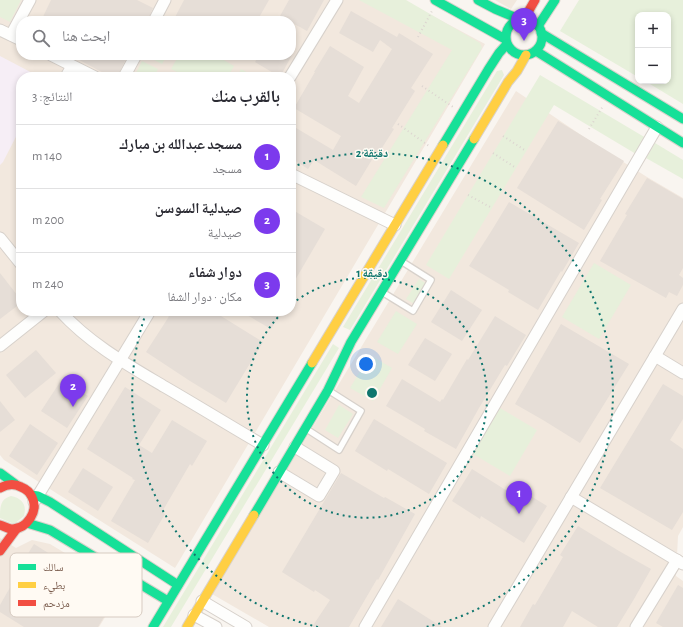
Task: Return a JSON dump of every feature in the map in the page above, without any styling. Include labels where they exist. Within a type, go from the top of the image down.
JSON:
[{"type":"main road","points":[[478,0],[496,9],[534,22],[540,29],[565,48],[683,119]]},
{"type":"main road","points":[[187,627],[328,390],[341,336],[395,225],[506,41],[507,29],[514,21],[522,19],[535,0]]},
{"type":"main road","points":[[436,1],[506,41],[510,49],[515,53],[526,55],[536,51],[539,47],[541,42],[540,29],[555,0]]},
{"type":"main road","points":[[536,51],[683,143]]},
{"type":"main road","points":[[153,627],[262,445],[341,336],[382,292],[508,82],[517,71],[526,55]]},
{"type":"main road","points":[[0,474],[27,490],[35,498],[50,502],[129,553]]},
{"type":"main road","points":[[0,488],[15,484]]},
{"type":"main road","points":[[0,525],[9,529],[17,528],[27,523],[32,517],[35,498]]},
{"type":"main road","points":[[27,523],[50,530],[88,553]]},
{"type":"main road","points":[[0,551],[17,528]]},
{"type":"main road","points":[[142,562],[178,585]]},
{"type":"main road","points":[[142,585],[168,601]]},
{"type":"street","points":[[24,16],[30,0]]},
{"type":"street","points":[[157,16],[165,0]]},
{"type":"street","points":[[293,72],[337,0]]},
{"type":"street","points":[[0,30],[16,38]]},
{"type":"street","points":[[60,60],[85,72]]},
{"type":"street","points":[[127,72],[133,60]]},
{"type":"street","points":[[69,72],[72,66]]},
{"type":"street","points":[[365,627],[657,127]]},
{"type":"street","points":[[296,176],[395,225]]},
{"type":"street","points":[[0,238],[16,258]]},
{"type":"street","points":[[494,627],[683,309]]},
{"type":"street","points":[[0,346],[38,316]]},
{"type":"street","points":[[64,316],[92,341],[120,361],[262,445]]},
{"type":"street","points":[[35,498],[147,316]]},
{"type":"street","points":[[655,356],[683,373]]},
{"type":"street","points":[[279,472],[319,496],[334,471],[294,448]]},
{"type":"street","points":[[571,497],[680,562],[636,627]]},
{"type":"street","points":[[202,601],[246,627]]},
{"type":"street","points":[[194,615],[216,627]]},
{"type":"lane","points":[[382,292],[413,311],[431,280],[400,261]]},
{"type":"lane","points":[[305,428],[339,450],[361,411],[328,390]]},
{"type":"path","points":[[418,37],[436,1]]},
{"type":"path","points":[[422,86],[462,114]]},
{"type":"path","points":[[589,129],[608,97]]},
{"type":"path","points":[[398,124],[439,152]]},
{"type":"path","points":[[503,136],[526,151]]},
{"type":"path","points":[[493,153],[516,168]]},
{"type":"path","points":[[468,194],[492,208]]},
{"type":"shaded area","points":[[0,0],[403,0],[485,44],[175,568],[4,460],[0,455]]},
{"type":"shaded area","points":[[495,0],[517,0],[511,9]]},
{"type":"shaded area","points":[[0,56],[30,72],[16,72],[16,137],[0,165]]},
{"type":"shaded area","points":[[516,91],[587,139],[683,198],[683,527],[678,536],[676,576],[683,581],[683,627],[269,627],[212,594]]},
{"type":"shaded area","points":[[0,538],[16,548],[32,540],[50,544],[65,553],[10,553],[10,617],[105,617],[99,627],[0,627]]},
{"type":"green space","points":[[0,0],[21,0],[10,22],[0,17]]},
{"type":"green space","points":[[359,0],[406,0],[480,43],[482,48],[384,208],[361,197],[452,50]]},
{"type":"green space","points":[[579,0],[683,0],[683,104],[650,84],[671,84],[671,12],[635,12],[635,75],[560,31]]},
{"type":"green space","points":[[154,60],[164,60],[162,64]]},
{"type":"green space","points":[[176,60],[224,60],[234,66],[231,72],[177,72],[171,69]]},
{"type":"green space","points":[[142,61],[158,69],[156,72],[136,72]]},
{"type":"green space","points":[[241,69],[246,72],[240,72]]},
{"type":"green space","points":[[502,70],[504,75],[350,330],[343,327],[497,71]]},
{"type":"green space","points":[[540,75],[646,138],[636,154],[554,105],[449,279],[426,265]]},
{"type":"green space","points":[[655,143],[683,160],[683,179],[646,158]]},
{"type":"green space","points":[[594,263],[631,285],[599,339],[562,317]]},
{"type":"green space","points":[[419,279],[430,286],[418,306],[406,299]]},
{"type":"green space","points":[[396,311],[417,324],[398,354],[377,342]]},
{"type":"green space","points":[[333,344],[339,348],[171,627],[163,627]]},
{"type":"green space","points":[[370,355],[392,368],[373,401],[350,388]]},
{"type":"green space","points":[[339,405],[353,414],[338,438],[325,430]]},
{"type":"green space","points":[[500,408],[537,430],[510,476],[473,454]]},
{"type":"green space","points":[[11,496],[21,500],[25,509],[24,516],[14,524],[0,518],[1,504],[7,497]]},
{"type":"building","points":[[51,0],[137,0],[153,8],[149,16],[43,16]]},
{"type":"building","points":[[184,0],[269,0],[260,16],[176,16]]},
{"type":"building","points":[[289,0],[324,0],[307,31],[296,25],[296,16],[280,16]]},
{"type":"building","points":[[351,11],[397,37],[399,33],[433,54],[411,88],[415,91],[392,128],[394,129],[378,154],[376,153],[356,186],[314,160],[308,169],[296,161],[296,128],[333,150],[341,136],[296,109],[296,105],[330,46],[364,67],[348,96],[359,103],[392,49],[380,40],[373,52],[339,33]]},
{"type":"building","points":[[79,60],[126,60],[120,72],[102,72]]},
{"type":"building","points":[[256,60],[289,60],[283,72],[272,72],[255,62]]},
{"type":"building","points":[[558,121],[624,161],[600,199],[602,200],[584,230],[517,188]]},
{"type":"building","points":[[647,178],[683,199],[683,268],[679,275],[683,278],[683,285],[677,296],[669,292],[666,298],[600,261],[627,215],[625,214]]},
{"type":"building","points":[[509,202],[579,243],[538,310],[508,292],[509,290],[469,266]]},
{"type":"building","points":[[296,212],[325,229],[296,278]]},
{"type":"building","points":[[0,273],[16,294],[16,307],[0,319]]},
{"type":"building","points":[[451,290],[482,310],[462,341],[431,322]]},
{"type":"building","points":[[169,316],[221,316],[263,342],[226,403],[146,352]]},
{"type":"building","points":[[249,316],[279,316],[271,329]]},
{"type":"building","points":[[495,316],[526,335],[507,366],[505,365],[456,449],[424,431],[425,429],[386,406],[402,379],[440,402],[442,399],[443,400]]},
{"type":"building","points":[[561,324],[629,364],[580,443],[515,404]]},
{"type":"building","points":[[425,338],[452,354],[435,381],[408,365]]},
{"type":"building","points":[[36,350],[56,373],[25,398],[6,375]]},
{"type":"building","points":[[62,379],[88,396],[67,428],[41,411]]},
{"type":"building","points":[[663,384],[683,396],[683,419],[670,440],[683,449],[683,512],[672,530],[600,488]]},
{"type":"building","points":[[125,387],[161,410],[139,445],[152,453],[172,420],[207,441],[192,466],[190,464],[162,512],[165,514],[148,543],[111,521],[135,480],[87,449]]},
{"type":"building","points":[[0,401],[15,420],[0,432]]},
{"type":"building","points":[[374,419],[447,463],[429,494],[388,469],[387,471],[355,451]]},
{"type":"building","points":[[30,424],[58,443],[37,475],[9,456]]},
{"type":"building","points":[[83,468],[113,487],[98,511],[68,492]]},
{"type":"building","points":[[472,469],[509,492],[513,485],[547,506],[524,543],[481,516],[480,519],[452,501]]},
{"type":"building","points":[[341,473],[415,514],[378,580],[377,579],[349,627],[312,627],[330,600],[282,572]]},
{"type":"building","points":[[578,526],[651,569],[634,599],[617,627],[598,627],[572,611],[563,627],[520,627],[533,604],[535,605],[563,557],[560,555]]},
{"type":"building","points":[[34,544],[48,553],[28,553]]},
{"type":"building","points":[[678,585],[683,588],[683,627],[663,627],[656,623]]},
{"type":"building","points":[[10,588],[10,617],[104,617],[98,627],[24,627],[0,612],[0,605]]},
{"type":"building","points":[[398,599],[442,627],[381,627]]},
{"type":"traffic: fast","points":[[435,0],[505,39]]},
{"type":"traffic: fast","points":[[478,0],[519,19]]},
{"type":"traffic: fast","points":[[538,26],[555,0]]},
{"type":"traffic: fast","points":[[528,19],[537,24],[541,30],[542,37],[541,44],[537,50],[528,55],[520,55],[511,50],[507,44],[506,33],[511,24],[517,20],[528,19]]},
{"type":"traffic: fast","points":[[541,33],[683,119]]},
{"type":"traffic: fast","points":[[443,145],[488,70],[507,44]]},
{"type":"traffic: fast","points":[[536,51],[683,143]]},
{"type":"traffic: fast","points":[[254,515],[328,390],[351,342],[474,139]]},
{"type":"traffic: fast","points":[[153,627],[312,363]]},
{"type":"traffic: fast","points":[[0,473],[15,484]]},
{"type":"traffic: fast","points":[[31,495],[38,496],[50,502],[129,553]]},
{"type":"traffic: fast","points":[[27,523],[50,530],[88,553]]},
{"type":"traffic: fast","points":[[142,562],[178,585]]},
{"type":"traffic: fast","points":[[142,585],[168,601]]},
{"type":"traffic: slow","points":[[474,139],[526,55]]},
{"type":"traffic: slow","points":[[312,363],[443,145]]},
{"type":"traffic: slow","points":[[187,627],[254,515]]},
{"type":"traffic: jam","points":[[524,19],[535,0]]},
{"type":"traffic: jam","points":[[0,488],[8,485],[18,486],[29,492],[34,502],[33,513],[27,523],[12,529],[0,525]]},
{"type":"traffic: jam","points":[[0,551],[17,528]]},
{"type":"place","name":"دوار شفاء","points":[[524,41]]},
{"type":"place","name":"صيدلية السوسن","points":[[73,407]]},
{"type":"place","name":"مسجد عبدالله بن مبارك","points":[[519,514]]}]
